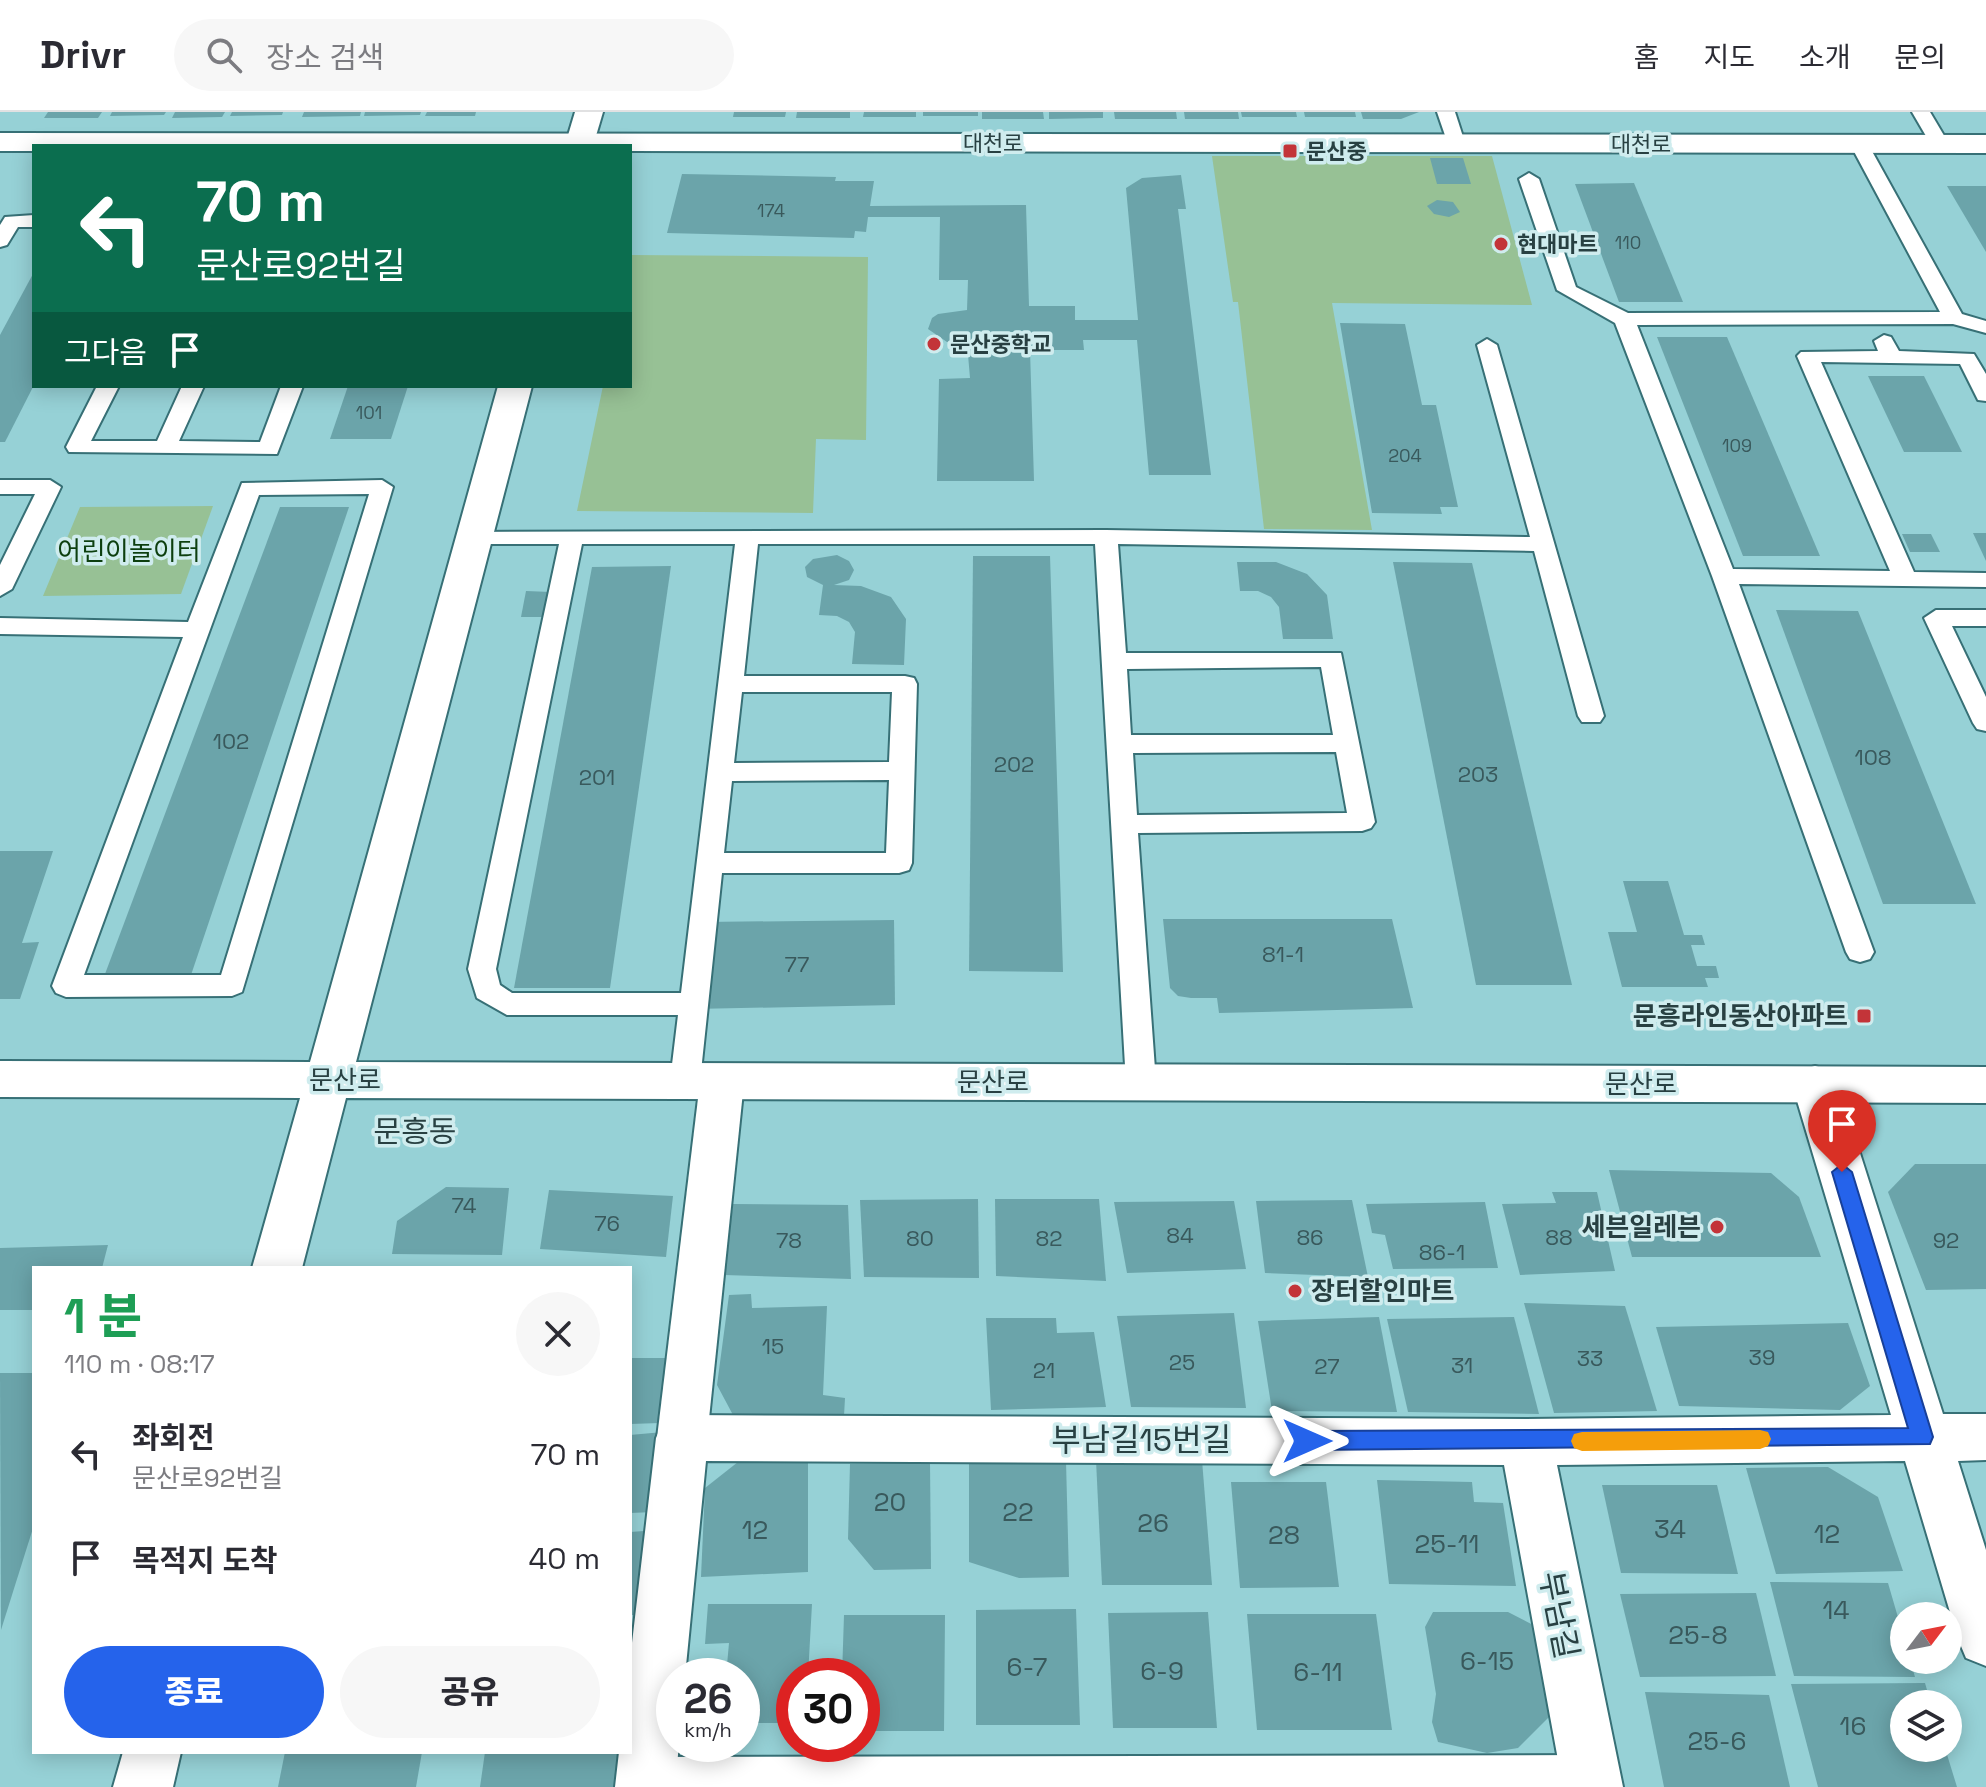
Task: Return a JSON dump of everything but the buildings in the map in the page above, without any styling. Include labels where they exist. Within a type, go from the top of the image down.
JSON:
[{"type":"street","points":[[580,144],[589,112]]},
{"type":"street","name":"대천로","points":[[0,142],[1986,144]]},
{"type":"street","points":[[278,1266],[514,388]]},
{"type":"street","name":"문산로","points":[[0,1079],[1986,1085]]},
{"type":"street","points":[[646,1781],[682,1438],[703,1081]]},
{"type":"street","points":[[1815,1084],[1986,1639]]},
{"type":"street","name":"부남길15번길","points":[[682,1438],[1526,1442],[1986,1437]]},
{"type":"street","name":"부남길","points":[[1526,1442],[1592,1780]]},
{"type":"street","points":[[143,1787],[151,1754]]},
{"type":"lane","points":[[1446,112],[1456,143]]},
{"type":"lane","points":[[1921,112],[1940,144]]},
{"type":"lane","points":[[1859,144],[1954,318]]},
{"type":"lane","points":[[1529,179],[1567,290],[1624,319],[1954,318],[1986,327]]},
{"type":"lane","points":[[0,241],[12,221],[32,221]]},
{"type":"lane","points":[[1873,318],[1892,357]]},
{"type":"lane","points":[[1624,319],[1724,576],[1860,952]]},
{"type":"lane","points":[[1487,345],[1591,716]]},
{"type":"lane","points":[[1905,578],[1808,356],[1967,358],[1986,395]]},
{"type":"lane","points":[[107,388],[77,447],[269,449],[291,388]]},
{"type":"lane","points":[[165,448],[192,388]]},
{"type":"lane","points":[[0,487],[50,487],[0,589]]},
{"type":"lane","points":[[382,487],[232,985],[66,986],[197,630],[250,488],[382,487]]},
{"type":"lane","points":[[474,537],[1106,537],[1544,544]]},
{"type":"lane","points":[[572,537],[482,969],[487,991],[507,1004],[693,1004]]},
{"type":"lane","points":[[703,1081],[693,1004],[747,537]]},
{"type":"lane","points":[[1106,537],[1141,1083]]},
{"type":"lane","points":[[1724,576],[1986,580]]},
{"type":"lane","points":[[1986,618],[1936,618],[1986,723]]},
{"type":"lane","points":[[0,626],[197,630]]},
{"type":"lane","points":[[1114,661],[1332,659],[1362,822],[1125,824]]},
{"type":"lane","points":[[710,863],[899,863],[905,684],[731,684]]},
{"type":"lane","points":[[1119,744],[1347,743]]},
{"type":"lane","points":[[720,772],[902,771]]},
{"type":"lane","points":[[646,1781],[1592,1780]]},
{"type":"green space","points":[[1212,156],[1492,156],[1532,305],[1332,303],[1372,530],[1264,529],[1238,302],[1233,302]]},
{"type":"green space","points":[[632,255],[868,257],[866,440],[816,439],[813,513],[577,511],[603,388],[632,388]]},
{"type":"green space","name":"어린이놀이터","points":[[213,506],[181,594],[43,596],[80,507]]},
{"type":"slow traffic","points":[[1582,1441],[1760,1439]]},
{"type":"place","name":"문산중","points":[[1290,151]]},
{"type":"place","name":"현대마트","points":[[1501,244]]},
{"type":"place","name":"문산중학교","points":[[934,344]]},
{"type":"place","name":"문흥라인동산아파트","points":[[1864,1016]]},
{"type":"place","name":"세븐일레븐","points":[[1717,1227]]},
{"type":"place","name":"장터할인마트","points":[[1295,1291]]},
{"type":"district","name":"문흥동","points":[[415,1132]]},
{"type":"route","points":[[1307,1441],[1526,1442],[1922,1437],[1842,1172]]}]
